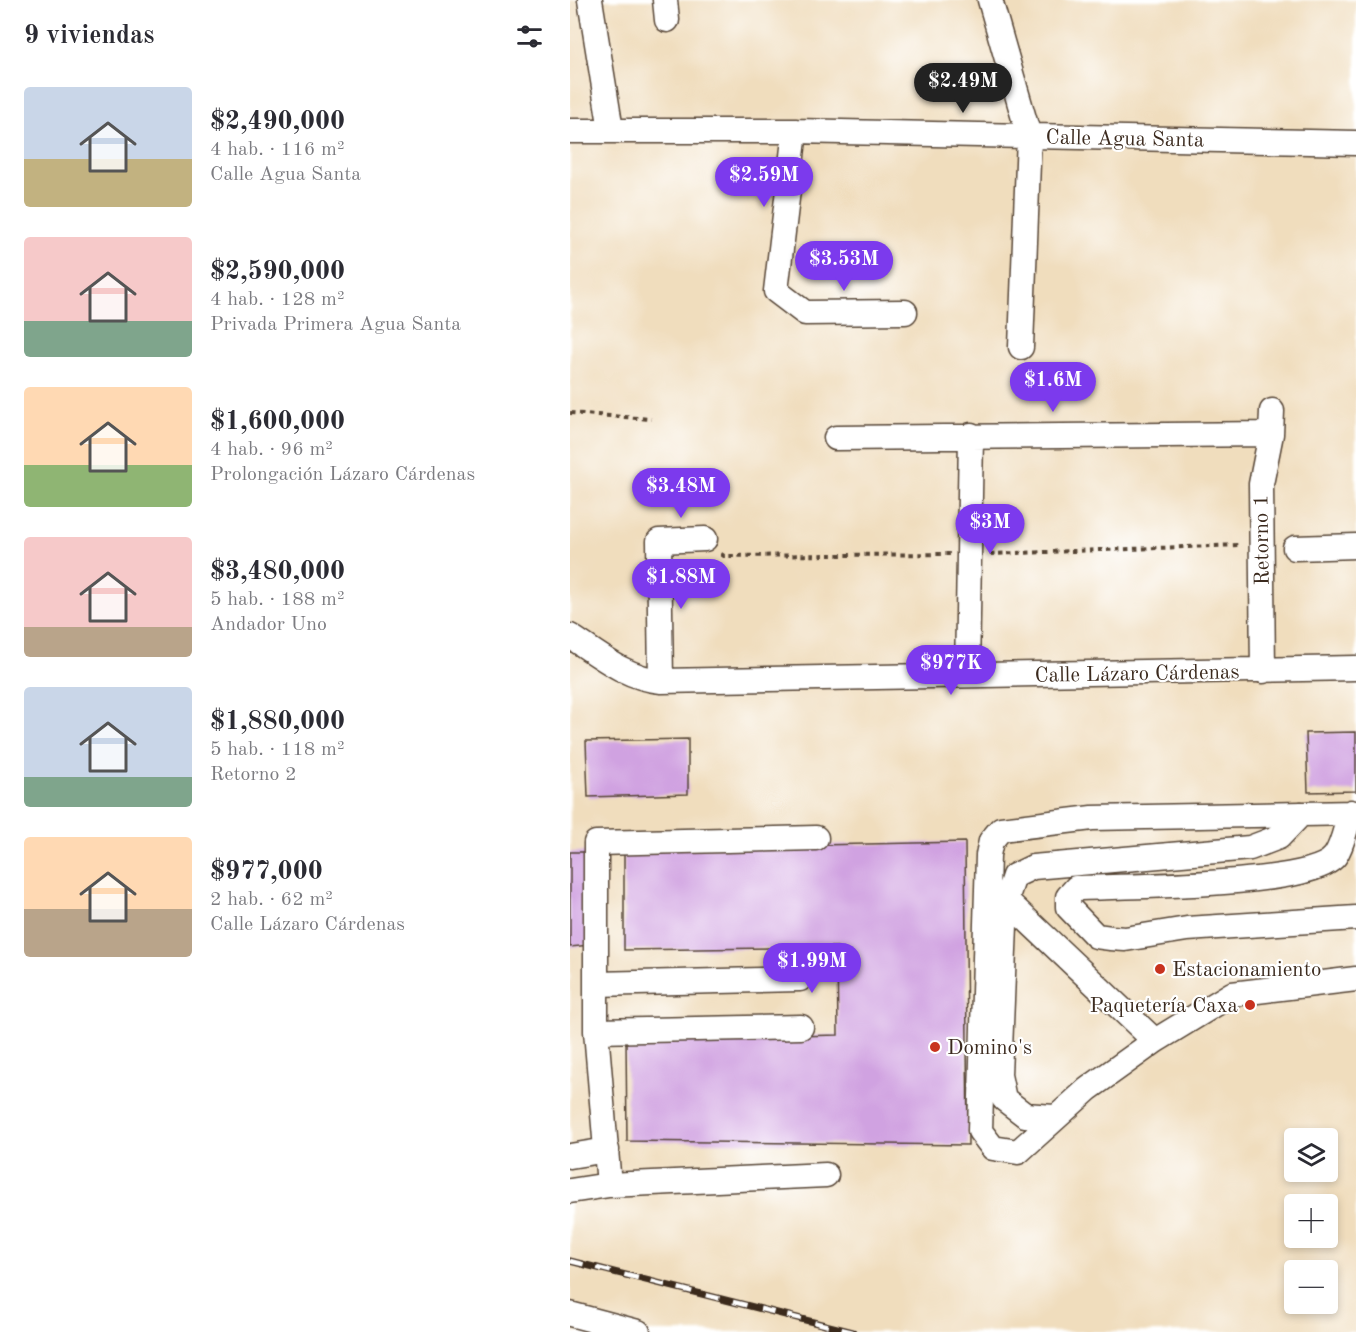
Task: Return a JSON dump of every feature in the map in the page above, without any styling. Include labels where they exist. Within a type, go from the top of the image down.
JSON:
[{"type":"street","points":[[590,0],[611,130]]},
{"type":"street","points":[[990,0],[1029,136],[1021,347]]},
{"type":"street","name":"Calle Agua Santa","points":[[570,131],[795,131],[1356,142]]},
{"type":"street","points":[[795,131],[776,291],[805,313],[905,312]]},
{"type":"street","name":"Retorno 1","points":[[971,435],[1272,422],[1261,484],[1263,671]]},
{"type":"street","points":[[836,438],[971,435],[967,675]]},
{"type":"street","points":[[661,681],[659,541],[705,539]]},
{"type":"street","points":[[1295,548],[1356,546]]},
{"type":"street","name":"Calle Lázaro Cárdenas","points":[[570,636],[626,672],[641,679],[661,681],[1356,668]]},
{"type":"street","points":[[1356,918],[1187,929],[1118,939],[1096,936],[1068,907],[1068,897],[1076,888],[1243,881],[1310,872],[1334,857],[1353,812],[1092,818],[1001,829],[991,841],[988,855],[980,1131],[993,1148],[1018,1152],[1054,1117],[1155,1041],[1232,994],[1356,979]]},
{"type":"street","points":[[1054,1117],[1025,1115],[1004,1099],[999,1075],[1006,900],[1014,876],[1033,867],[1250,848],[1279,837],[1301,814]]},
{"type":"street","points":[[609,1185],[597,1031],[596,843],[816,838]]},
{"type":"street","points":[[1006,900],[1155,1041]]},
{"type":"street","points":[[596,984],[800,979]]},
{"type":"street","points":[[597,1031],[801,1027]]},
{"type":"street","points":[[570,1156],[607,1150]]},
{"type":"street","points":[[570,1191],[609,1185],[826,1175]]},
{"type":"street","points":[[570,1314],[638,1332]]},
{"type":"path","points":[[570,413],[651,419]]},
{"type":"building","points":[[1356,732],[1356,791],[1308,792],[1306,733]]},
{"type":"building","points":[[688,739],[688,794],[588,797],[586,741]]},
{"type":"building","points":[[965,842],[968,1145],[627,1141],[626,1040],[838,1035],[837,947],[624,950],[624,849]]},
{"type":"building","points":[[570,852],[587,852],[590,945],[570,947]]},
{"type":"railway","points":[[570,1261],[853,1332]]},
{"type":"place","name":"Estacionamiento","points":[[1160,969]]},
{"type":"place","name":"Paquetería Caxa","points":[[1250,1005]]},
{"type":"place","name":"Domino's","points":[[935,1047]]}]
